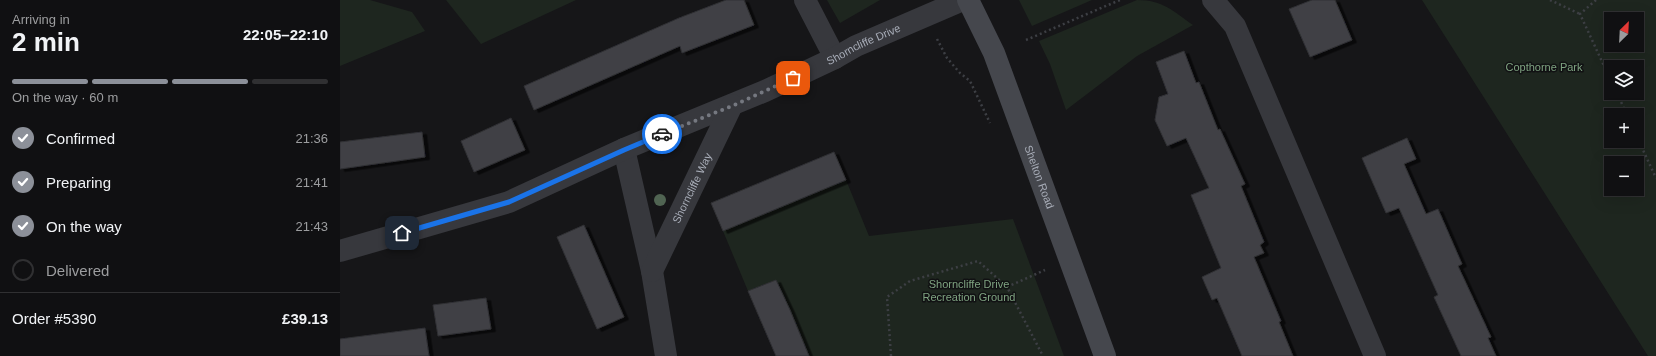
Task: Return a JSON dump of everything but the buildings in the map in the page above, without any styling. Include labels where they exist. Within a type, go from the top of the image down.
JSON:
[{"type":"main road","name":"Shelton Road","points":[[968,0],[994,53],[1105,356]]},
{"type":"street","points":[[805,0],[835,58]]},
{"type":"street","name":"Shorncliffe Drive","points":[[340,251],[509,202],[624,150],[732,106],[835,58],[856,46],[963,0]]},
{"type":"street","points":[[1213,0],[1235,26],[1375,356]]},
{"type":"street","name":"Shorncliffe Way","points":[[652,271],[732,106]]},
{"type":"street","points":[[624,150],[652,271],[666,356]]},
{"type":"path","points":[[1026,40],[1120,0]]},
{"type":"path","points":[[1550,0],[1580,14],[1604,66]]},
{"type":"path","points":[[1580,14],[1596,0]]},
{"type":"path","points":[[1642,148],[1656,178]]},
{"type":"path","points":[[891,356],[887,297],[910,281],[978,261],[1007,287],[1042,356]]},
{"type":"path","points":[[1007,287],[1049,268]]},
{"type":"green space","points":[[340,0],[370,0],[412,12],[425,31],[340,66]]},
{"type":"green space","points":[[446,0],[576,0],[481,44]]},
{"type":"green space","points":[[827,0],[880,0],[840,23]]},
{"type":"green space","points":[[1019,0],[1092,0],[1032,26]]},
{"type":"green space","points":[[1137,0],[1146,0],[1161,4],[1193,25],[1137,56],[1066,110],[1050,64],[1039,41]]},
{"type":"green space","name":"Copthorne Park","points":[[1422,0],[1656,0],[1656,356],[1648,356]]},
{"type":"green space","name":"Shorncliffe Drive Recreation Ground","points":[[846,180],[869,236],[1013,219],[1064,356],[809,356],[776,280],[748,291],[723,231]]},
{"type":"way so far","points":[[662,134],[732,106],[793,78]]},
{"type":"route","points":[[402,233],[509,202],[662,134]]}]
